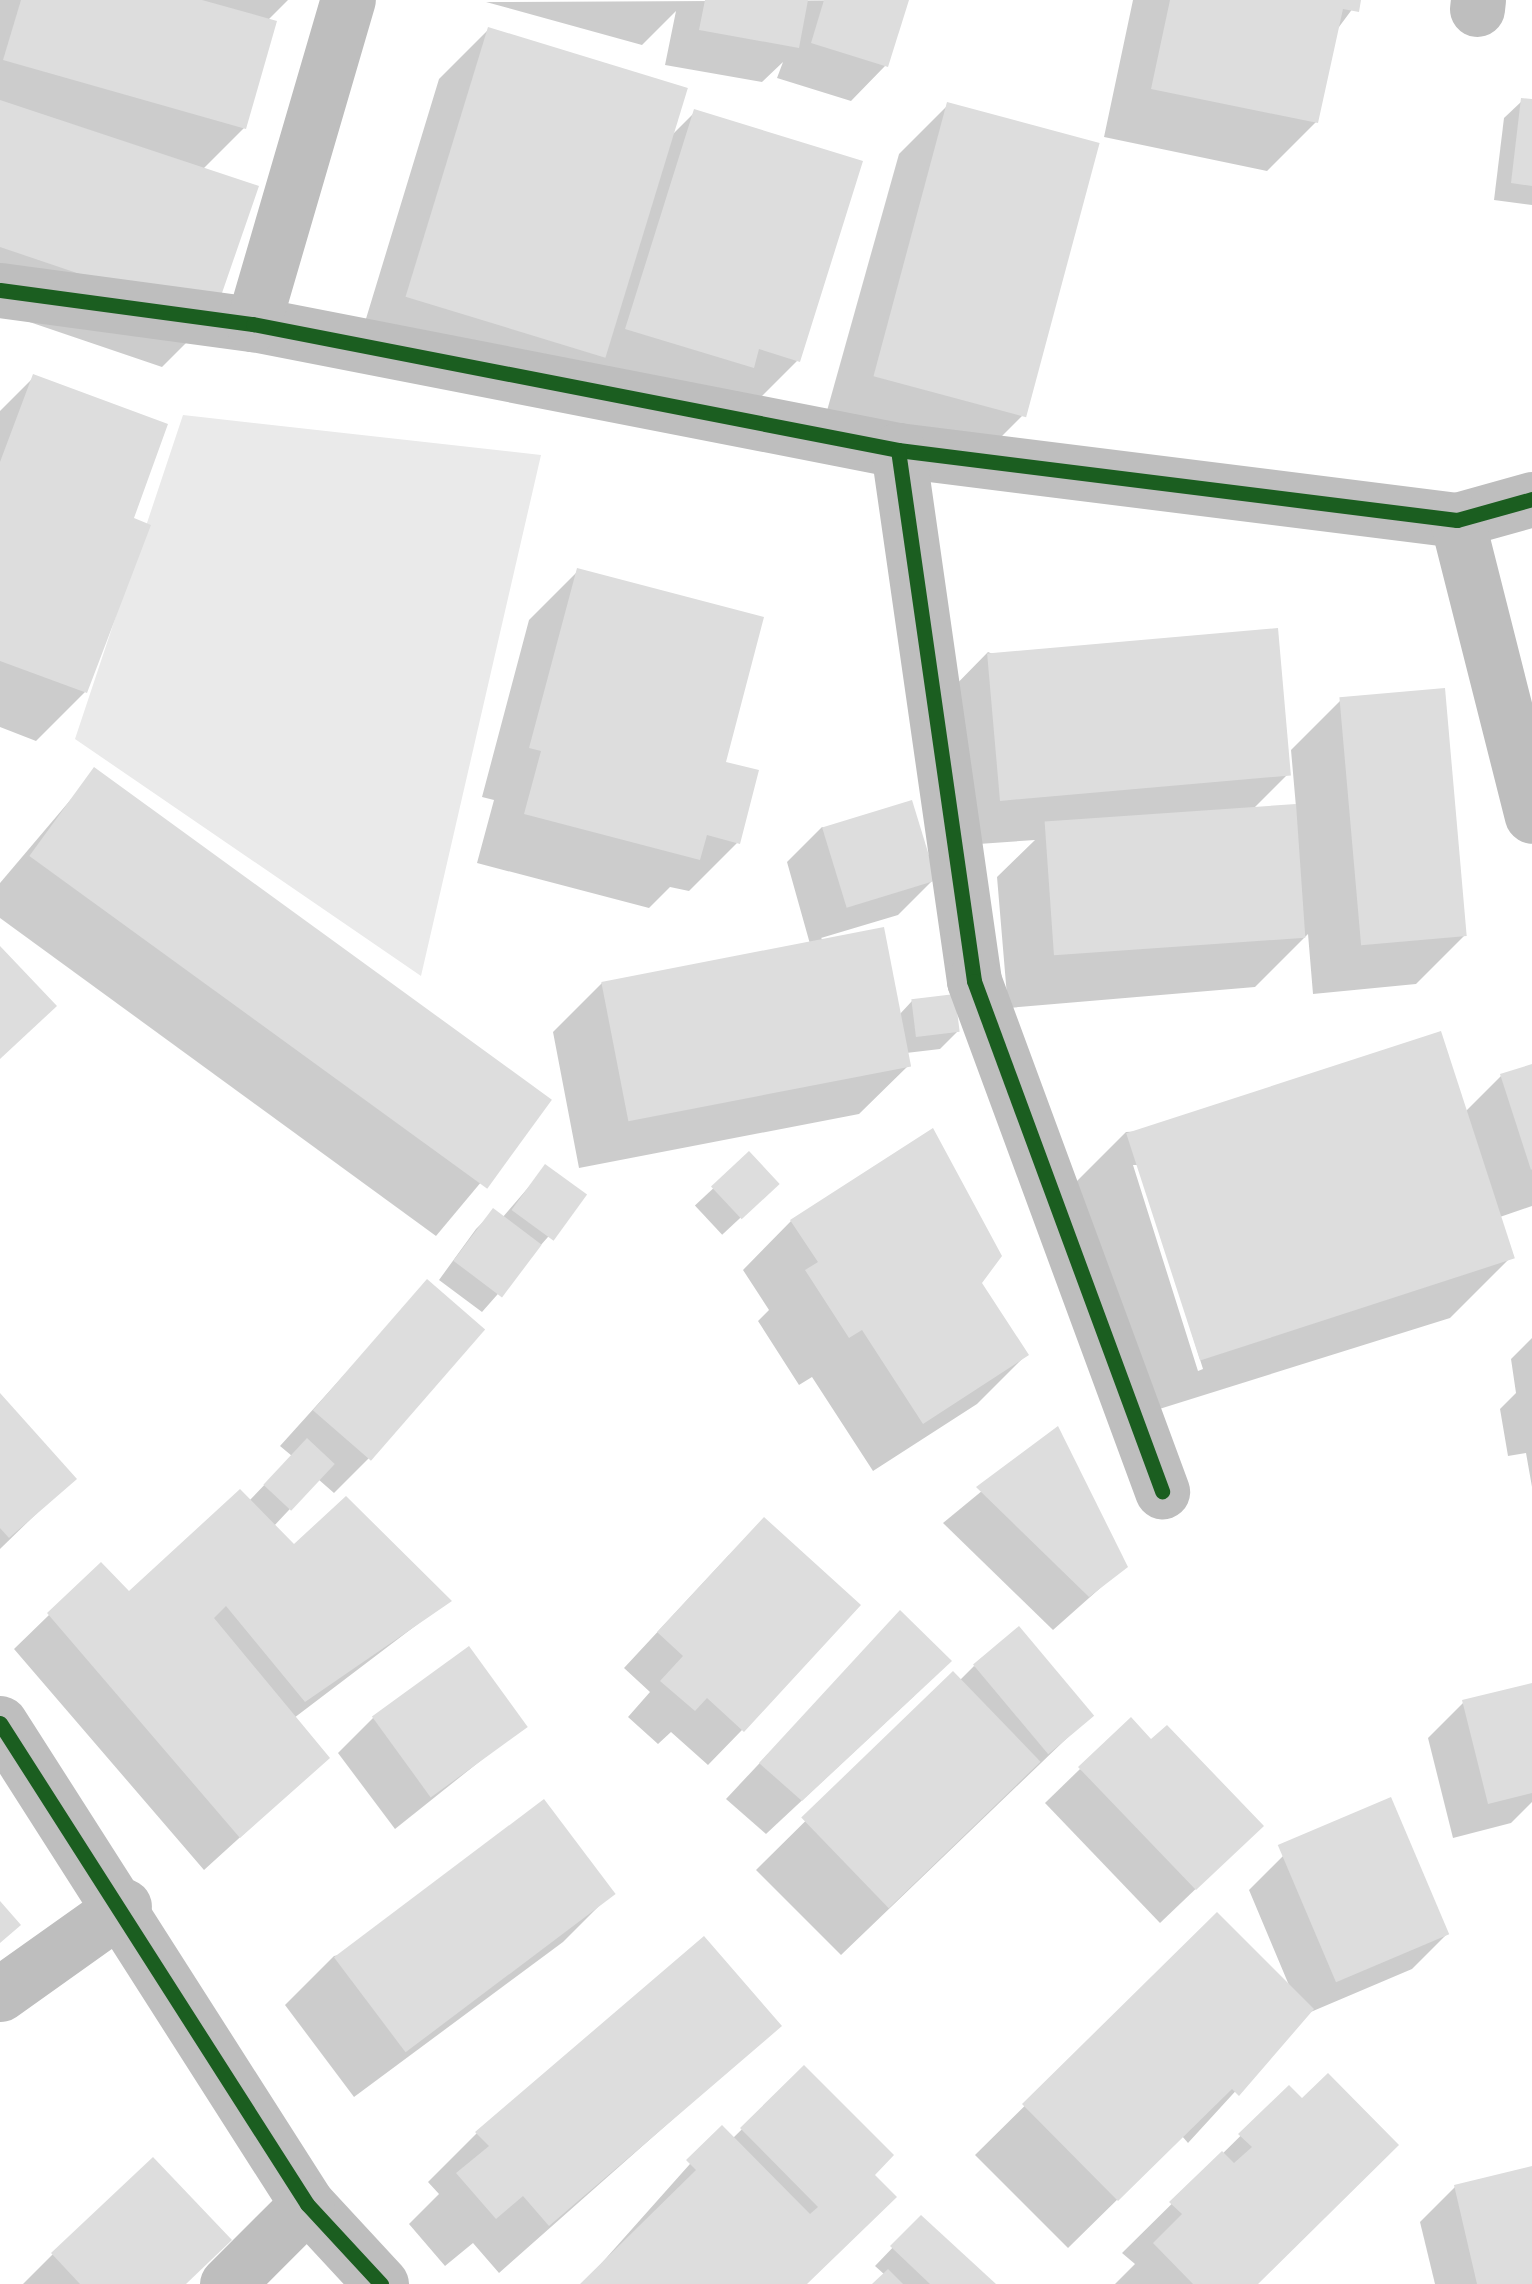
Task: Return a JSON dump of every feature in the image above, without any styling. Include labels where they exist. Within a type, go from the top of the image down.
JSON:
[{"type":"street","points":[[252,324],[348,0]]},
{"type":"street","points":[[0,290],[252,324],[898,450],[1457,520],[1532,499]]},
{"type":"street","points":[[898,450],[974,981],[1162,1491]]},
{"type":"street","points":[[1457,520],[1532,816]]},
{"type":"street","points":[[0,1723],[124,1906],[307,2204],[380,2284]]},
{"type":"street","points":[[0,1994],[124,1906]]},
{"type":"street","points":[[227,2284],[307,2204]]},
{"type":"shaded area","points":[[183,415],[541,455],[421,976],[75,739]]},
{"type":"building","points":[[21,0],[202,0],[277,21],[246,129],[3,60]]},
{"type":"building","points":[[705,0],[808,0],[799,48],[699,30]]},
{"type":"building","points":[[824,0],[909,0],[888,67],[811,43]]},
{"type":"building","points":[[1170,0],[1361,0],[1359,12],[1343,9],[1318,123],[1151,89]]},
{"type":"building","points":[[488,27],[688,88],[605,358],[406,297]]},
{"type":"building","points":[[1521,98],[1532,99],[1532,186],[1511,183]]},
{"type":"building","points":[[0,100],[259,186],[213,319],[0,247]]},
{"type":"building","points":[[947,102],[1100,143],[1026,417],[873,376]]},
{"type":"building","points":[[694,109],[863,161],[800,362],[759,349],[754,368],[625,329]]},
{"type":"building","points":[[33,374],[168,424],[134,518],[151,525],[87,693],[0,661],[0,462]]},
{"type":"building","points":[[577,568],[764,617],[726,762],[759,770],[740,844],[707,835],[700,860],[524,814],[541,751],[529,748]]},
{"type":"building","points":[[1278,628],[1291,775],[1000,801],[987,653]]},
{"type":"building","points":[[1445,688],[1467,936],[1361,945],[1339,697]]},
{"type":"building","points":[[94,767],[552,1100],[487,1189],[29,856]]},
{"type":"building","points":[[912,800],[937,880],[847,908],[822,827]]},
{"type":"building","points":[[1296,804],[1305,938],[1054,955],[1045,822]]},
{"type":"building","points":[[884,927],[911,1066],[628,1121],[601,982]]},
{"type":"building","points":[[0,946],[57,1006],[0,1059]]},
{"type":"building","points":[[955,994],[960,1032],[916,1037],[911,999]]},
{"type":"building","points":[[1441,1031],[1515,1258],[1200,1361],[1126,1133]]},
{"type":"building","points":[[1532,1064],[1532,1169],[1531,1170],[1500,1074]]},
{"type":"building","points":[[933,1128],[1002,1256],[982,1283],[1029,1355],[923,1424],[862,1330],[849,1338],[805,1270],[818,1262],[790,1220]]},
{"type":"building","points":[[749,1151],[780,1184],[742,1219],[711,1186]]},
{"type":"building","points":[[545,1164],[587,1195],[554,1241],[511,1210]]},
{"type":"building","points":[[493,1208],[542,1245],[502,1297],[453,1261]]},
{"type":"building","points":[[427,1279],[485,1330],[371,1461],[313,1410]]},
{"type":"building","points":[[0,1393],[77,1479],[9,1538],[0,1528]]},
{"type":"building","points":[[1058,1426],[1128,1567],[1089,1597],[976,1487]]},
{"type":"building","points":[[307,1438],[335,1464],[291,1511],[263,1485]]},
{"type":"building","points":[[240,1489],[294,1544],[346,1496],[452,1601],[305,1702],[226,1606],[214,1618],[330,1758],[240,1838],[47,1613],[101,1562],[129,1591]]},
{"type":"building","points":[[764,1517],[861,1605],[744,1732],[707,1698],[695,1711],[660,1681],[683,1656],[657,1632]]},
{"type":"building","points":[[900,1610],[952,1661],[802,1801],[759,1763]]},
{"type":"building","points":[[1019,1626],[1094,1716],[1048,1754],[973,1665]]},
{"type":"building","points":[[469,1646],[528,1727],[431,1797],[372,1717]]},
{"type":"building","points":[[953,1671],[1041,1762],[889,1908],[801,1818]]},
{"type":"building","points":[[1532,1683],[1532,1793],[1488,1804],[1462,1700]]},
{"type":"building","points":[[1131,1717],[1151,1739],[1167,1725],[1264,1826],[1196,1890],[1078,1767]]},
{"type":"building","points":[[1391,1797],[1449,1934],[1336,1982],[1278,1845]]},
{"type":"building","points":[[544,1799],[616,1894],[406,2052],[334,1957]]},
{"type":"building","points":[[0,1901],[21,1925],[0,1943]]},
{"type":"building","points":[[1217,1912],[1314,2009],[1239,2096],[1232,2089],[1118,2201],[1022,2104]]},
{"type":"building","points":[[704,1936],[782,2026],[549,2226],[523,2196],[496,2219],[456,2173],[489,2146],[475,2132]]},
{"type":"building","points":[[804,2065],[894,2155],[875,2175],[897,2197],[807,2284],[580,2284],[696,2170],[686,2160],[722,2125],[810,2214],[818,2207],[740,2128]]},
{"type":"building","points":[[1328,2073],[1399,2145],[1258,2284],[1193,2284],[1153,2243],[1182,2214],[1169,2202],[1222,2151],[1234,2163],[1252,2147],[1238,2134],[1289,2085],[1302,2098]]},
{"type":"building","points":[[153,2157],[232,2240],[186,2284],[80,2284],[51,2253]]},
{"type":"building","points":[[1532,2166],[1532,2284],[1477,2284],[1454,2185]]},
{"type":"building","points":[[921,2215],[996,2284],[930,2284],[890,2246]]},
{"type":"building","points":[[888,2269],[903,2284],[872,2284]]},
{"type":"cycle path","points":[[0,290],[253,324],[898,450],[1457,520],[1532,499]]},
{"type":"cycle path","points":[[898,450],[974,981],[1162,1491]]},
{"type":"cycle path","points":[[0,1723],[307,2204],[381,2284]]}]
